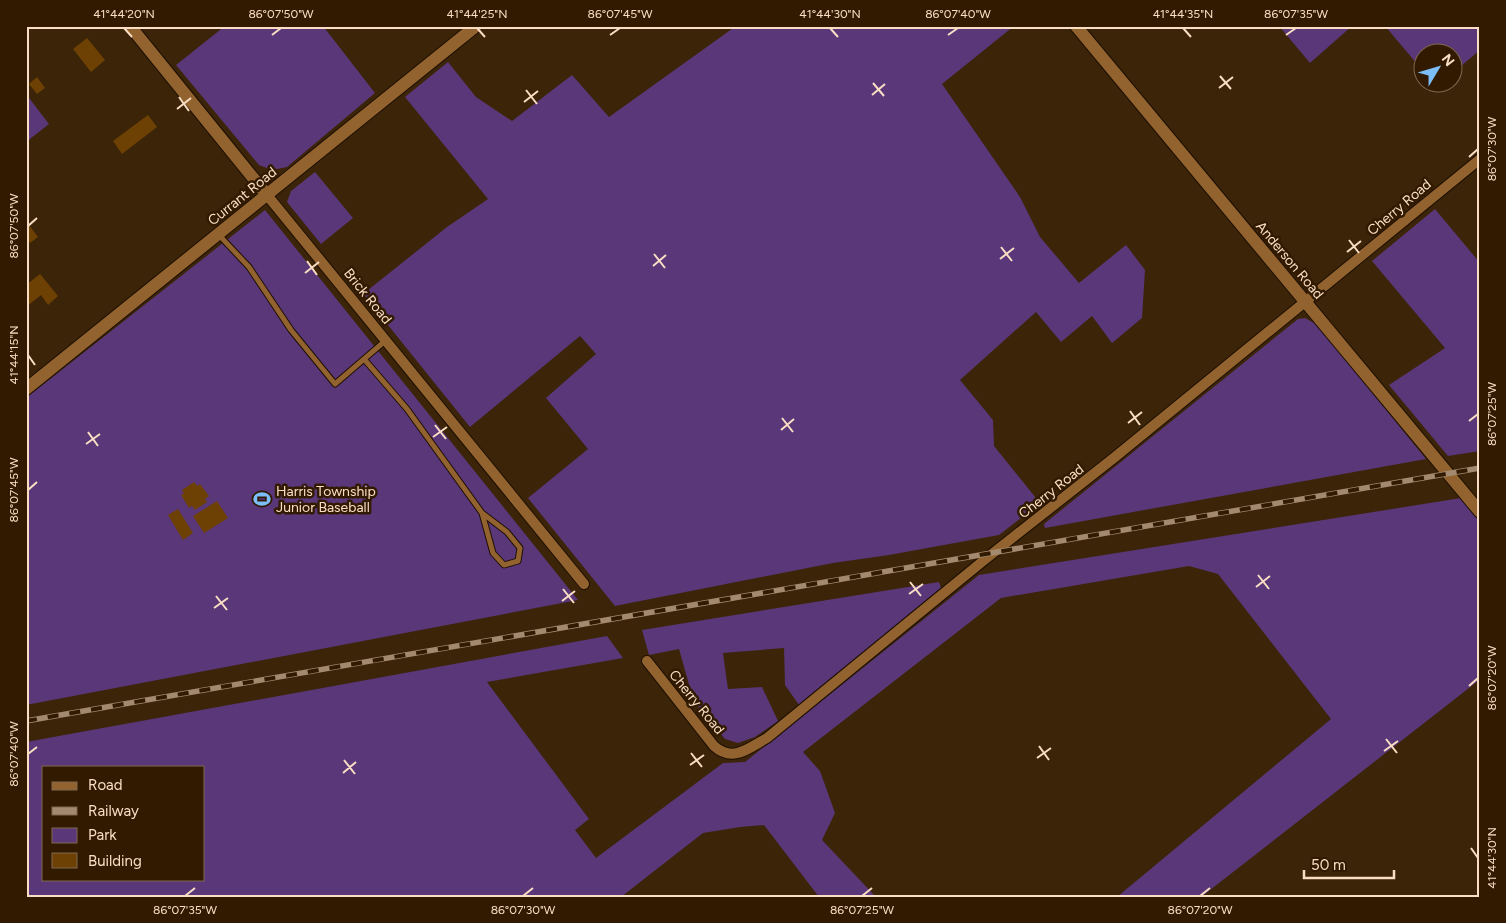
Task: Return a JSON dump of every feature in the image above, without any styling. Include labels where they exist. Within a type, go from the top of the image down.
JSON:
[{"type":"street","name":"Brick Road","points":[[130,26],[584,584]]},
{"type":"street","name":"Currant Road","points":[[26,388],[476,26]]},
{"type":"street","name":"Anderson Road","points":[[1076,26],[1480,512]]},
{"type":"street","name":"Cherry Road","points":[[647,661],[718,749],[733,754],[742,753],[767,738],[1480,159]]},
{"type":"lane","points":[[218,234],[249,267],[291,330],[335,384],[385,341]]},
{"type":"lane","points":[[364,359],[406,409],[482,513],[507,532],[520,548],[518,560],[504,564],[493,553],[482,513]]},
{"type":"green space","points":[[225,26],[323,26],[375,93],[287,167],[272,170],[259,165],[176,65]]},
{"type":"green space","points":[[736,26],[1014,26],[942,84],[1020,197],[1040,237],[1079,283],[1126,245],[1145,270],[1142,318],[1112,343],[1092,316],[1061,342],[1036,312],[960,380],[993,420],[994,446],[1040,503],[999,535],[833,563],[615,606],[528,498],[588,449],[546,398],[596,354],[580,336],[470,427],[363,294],[447,227],[488,199],[405,97],[448,62],[476,97],[512,121],[572,75],[609,117]]},
{"type":"green space","points":[[1279,26],[1352,26],[1310,63]]},
{"type":"green space","points":[[1385,26],[1480,26],[1480,50],[1464,64],[1464,42],[1414,42],[1414,60]]},
{"type":"green space","points":[[26,94],[49,124],[26,142]]},
{"type":"green space","points":[[315,172],[353,218],[321,244],[287,202],[291,191]]},
{"type":"green space","points":[[1435,209],[1480,263],[1480,451],[1448,456],[1389,385],[1445,348],[1372,261]]},
{"type":"green space","name":"Harris Township Junior Baseball","points":[[265,210],[578,600],[26,705],[26,398]]},
{"type":"green space","points":[[1305,318],[1316,324],[1426,459],[1045,528],[1044,524],[1298,319]]},
{"type":"green space","points":[[1461,498],[1480,521],[1480,683],[1478,681],[1201,897],[1117,897],[1331,719],[1218,574],[1189,566],[1001,598],[803,752],[820,771],[835,813],[822,840],[876,897],[819,897],[764,825],[703,833],[621,897],[26,897],[26,742],[607,636],[623,658],[487,682],[589,819],[575,830],[596,858],[723,763],[745,762],[979,575]]},
{"type":"green space","points":[[939,582],[941,588],[799,705],[785,685],[784,648],[723,653],[728,689],[762,687],[778,721],[755,737],[738,743],[725,739],[694,702],[679,649],[649,655],[642,630]]},
{"type":"building","points":[[87,38],[105,60],[91,72],[73,49]]},
{"type":"building","points":[[37,77],[45,88],[37,94],[29,84]]},
{"type":"building","points":[[148,115],[157,127],[122,154],[113,141]]},
{"type":"building","points":[[26,221],[38,237],[30,243],[26,237]]},
{"type":"building","points":[[40,274],[58,296],[48,305],[41,295],[26,307],[26,285]]},
{"type":"building","points":[[194,482],[197,486],[200,484],[209,496],[205,499],[207,502],[195,510],[192,506],[189,508],[181,495],[184,493],[182,490]]},
{"type":"building","points":[[217,501],[228,518],[204,533],[193,516]]},
{"type":"building","points":[[178,509],[193,533],[183,540],[168,515]]},
{"type":"railway","points":[[26,721],[1480,468]]},
{"type":"place","name":"Harris Township Junior Baseball","points":[[262,499]]}]
